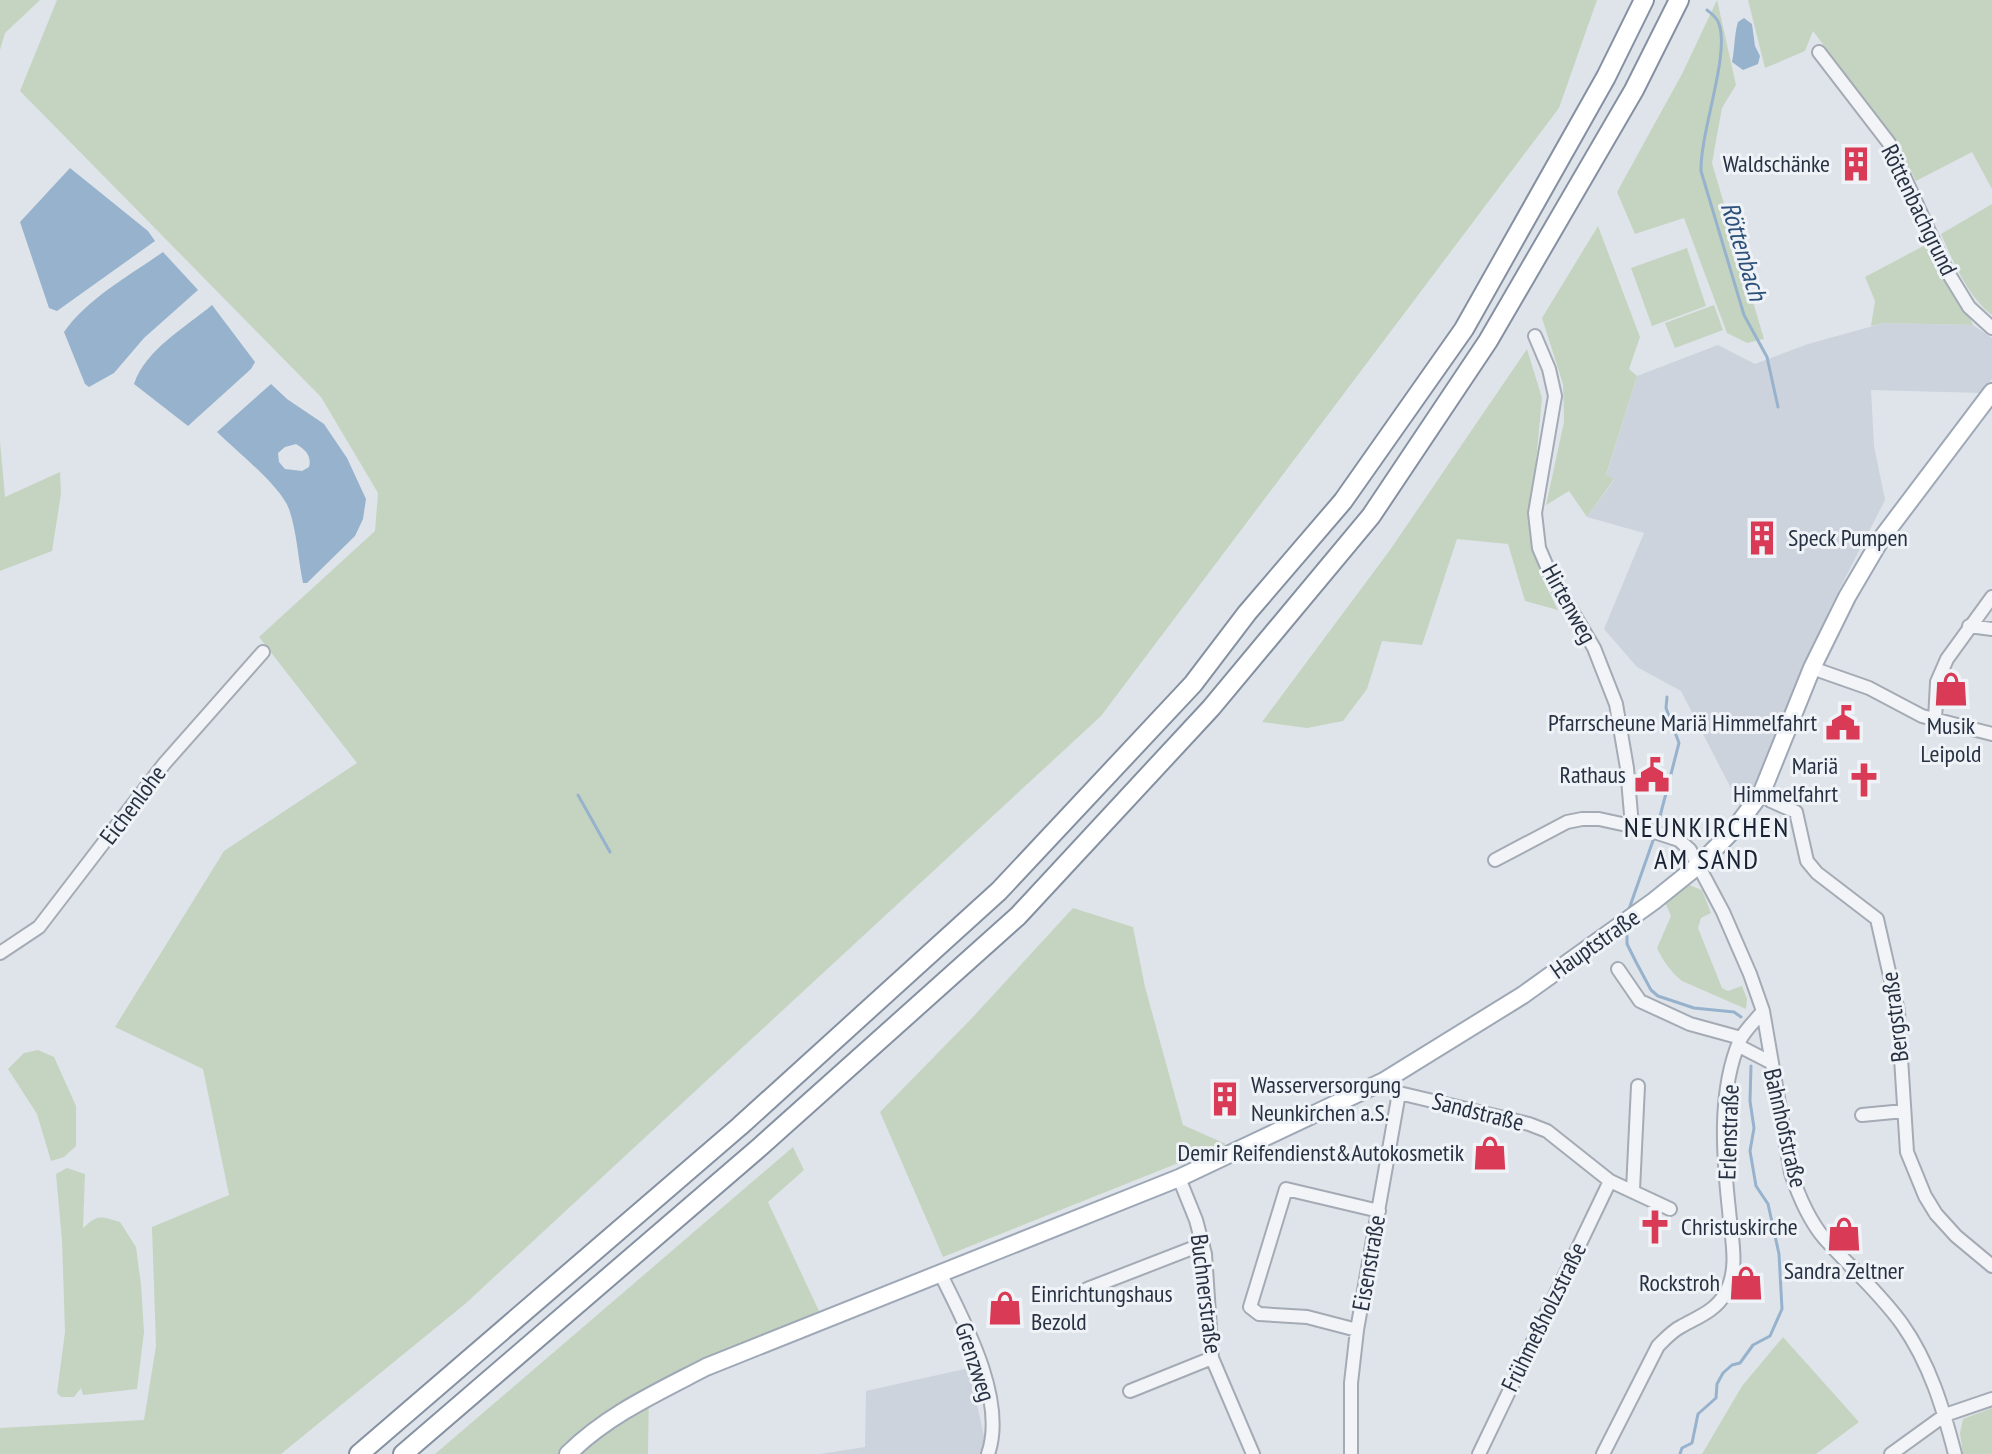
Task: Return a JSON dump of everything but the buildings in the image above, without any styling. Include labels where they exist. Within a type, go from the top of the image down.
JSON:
[{"type":"highway","points":[[359,1454],[740,1126],[999,891],[1193,684],[1247,613],[1343,501],[1464,329],[1606,77],[1644,0]]},
{"type":"highway","points":[[403,1454],[749,1157],[1018,916],[1211,708],[1371,516],[1488,341],[1634,90],[1679,0]]},
{"type":"main road","name":"Hauptstraße","points":[[568,1454],[582,1440],[634,1404],[706,1367],[1179,1178],[1384,1081],[1523,995],[1637,913],[1700,864],[1736,827],[1762,792],[1812,668],[1841,607],[1881,539],[1992,392]]},
{"type":"street","name":"Röttenbachgrund","points":[[1819,52],[1889,143],[1947,271],[1969,307],[1992,328]]},
{"type":"street","name":"Hirtenweg","points":[[1535,336],[1549,369],[1555,396],[1535,513],[1539,548],[1551,576],[1594,648],[1616,704],[1638,828]]},
{"type":"street","points":[[1935,720],[1937,682],[1947,659],[1992,597]]},
{"type":"street","points":[[1969,626],[1992,629]]},
{"type":"street","name":"Eichenlohe","points":[[0,953],[39,927],[164,764],[263,652]]},
{"type":"street","points":[[1812,668],[1869,688],[1922,716],[1992,734]]},
{"type":"street","name":"Bergstraße","points":[[1762,792],[1771,801],[1796,812],[1807,861],[1817,873],[1877,919],[1898,1011],[1907,1152],[1936,1214],[1956,1236],[1992,1264]]},
{"type":"street","points":[[1495,860],[1567,822],[1599,819],[1674,838],[1690,850],[1700,864]]},
{"type":"street","name":"Bahnhofstraße","points":[[1700,864],[1750,974],[1763,1011],[1796,1190],[1822,1235],[1875,1290],[1903,1326],[1936,1387],[1955,1454]]},
{"type":"street","points":[[1618,969],[1640,1001],[1740,1042],[1770,1062]]},
{"type":"street","name":"Erlenstraße","points":[[1603,1454],[1658,1346],[1672,1332],[1709,1312],[1729,1285],[1734,1255],[1724,1150],[1730,1079],[1740,1042],[1763,1011]]},
{"type":"street","points":[[1384,1081],[1399,1093]]},
{"type":"street","points":[[1633,1190],[1638,1086]]},
{"type":"street","name":"Sandstraße","points":[[1399,1093],[1547,1131],[1610,1181],[1670,1209]]},
{"type":"street","name":"Eisenstraße","points":[[1351,1454],[1351,1383],[1357,1330],[1399,1093]]},
{"type":"street","points":[[1862,1115],[1904,1111]]},
{"type":"street","name":"Buchnerstraße","points":[[1179,1178],[1203,1244],[1212,1358],[1253,1454]]},
{"type":"street","name":"Frühmeßholzstraße","points":[[1479,1454],[1610,1181]]},
{"type":"street","points":[[1357,1330],[1307,1317],[1259,1314],[1250,1307],[1286,1189],[1379,1211]]},
{"type":"street","points":[[1087,1289],[1203,1244]]},
{"type":"street","name":"Grenzweg","points":[[940,1273],[962,1318],[988,1391],[992,1432],[988,1454]]},
{"type":"street","points":[[1130,1391],[1212,1358]]},
{"type":"street","points":[[1891,1454],[1945,1415],[1992,1399]]},
{"type":"shaded area","points":[[1884,323],[1973,325],[1992,338],[1992,379],[1981,393],[1871,390],[1874,446],[1885,500],[1830,608],[1773,742],[1766,777],[1740,806],[1681,691],[1637,667],[1604,629],[1644,533],[1587,517],[1614,480],[1606,476],[1637,376],[1718,345],[1755,364],[1808,344]]},
{"type":"shaded area","points":[[969,1368],[988,1454],[820,1454],[865,1447],[866,1391]]},
{"type":"green space","points":[[0,0],[40,0],[5,33],[0,50]]},
{"type":"green space","points":[[57,0],[1597,0],[1559,108],[1101,716],[465,1304],[281,1454],[0,1454],[0,1428],[144,1420],[156,1346],[152,1227],[229,1195],[203,1069],[115,1027],[224,851],[357,763],[259,637],[375,531],[378,493],[321,397],[20,91]]},
{"type":"green space","points":[[1717,0],[1736,85],[1722,108],[1712,163],[1764,339],[1747,343],[1727,333],[1684,218],[1635,234],[1617,192],[1682,74]]},
{"type":"green space","points":[[1748,0],[1992,0],[1992,189],[1972,152],[1916,181],[1897,143],[1813,31],[1805,51],[1765,68]]},
{"type":"green space","points":[[1992,204],[1992,315],[1968,288],[1941,234]]},
{"type":"green space","points":[[1598,226],[1640,337],[1629,369],[1637,376],[1606,475],[1614,479],[1587,517],[1569,491],[1546,505],[1564,422],[1563,384],[1542,318]]},
{"type":"green space","points":[[1929,243],[1944,280],[1973,325],[1884,323],[1871,326],[1875,301],[1865,277]]},
{"type":"green space","points":[[1687,248],[1706,306],[1652,326],[1631,268]]},
{"type":"green space","points":[[1714,305],[1723,330],[1675,348],[1665,323]]},
{"type":"green space","points":[[1527,349],[1542,398],[1530,525],[1540,574],[1558,610],[1525,601],[1508,544],[1457,539],[1422,645],[1382,641],[1367,689],[1343,721],[1307,728],[1262,722],[1390,550]]},
{"type":"green space","points":[[0,441],[5,497],[60,472],[61,494],[52,551],[0,571]]},
{"type":"green space","points":[[1689,885],[1702,890],[1711,913],[1701,918],[1698,928],[1722,988],[1728,991],[1742,986],[1747,999],[1746,1009],[1682,981],[1657,948],[1671,916],[1665,902]]},
{"type":"green space","points":[[1073,908],[1133,927],[1145,987],[1183,1125],[1226,1144],[943,1257],[880,1112]]},
{"type":"green space","points":[[38,1050],[54,1057],[76,1106],[76,1146],[64,1157],[51,1161],[37,1114],[8,1069],[24,1053]]},
{"type":"green space","points":[[793,1147],[804,1170],[768,1202],[819,1311],[649,1387],[648,1454],[435,1454]]},
{"type":"green space","points":[[67,1168],[85,1174],[83,1228],[100,1218],[120,1222],[136,1247],[144,1332],[137,1389],[83,1395],[81,1388],[74,1397],[61,1397],[57,1393],[65,1332],[56,1174]]},
{"type":"green space","points":[[1783,1337],[1859,1422],[1816,1454],[1702,1454],[1742,1386]]},
{"type":"green space","points":[[1992,1408],[1992,1454],[1963,1454],[1960,1433],[1963,1419]]},
{"type":"water","points":[[1744,18],[1752,24],[1755,46],[1760,56],[1758,64],[1743,70],[1732,62],[1738,22]]},
{"type":"water","points":[[70,168],[148,231],[155,241],[57,311],[49,308],[20,222]]},
{"type":"water","points":[[163,252],[198,290],[144,338],[114,373],[89,387],[85,384],[64,332],[97,298]]},
{"type":"water","points":[[212,305],[255,362],[188,426],[134,384],[147,360]]},
{"type":"water","points":[[271,384],[324,424],[347,458],[366,499],[363,519],[355,536],[307,583],[303,583],[294,527],[284,500],[268,479],[217,432]],"holes":[[[296,444],[309,456],[309,467],[302,471],[285,469],[279,462],[278,453]]]},
{"type":"waterway","name":"Röttenbach","points":[[1707,10],[1718,22],[1721,55],[1701,171],[1744,315],[1767,357],[1778,407]]},
{"type":"waterway","name":"Röttenbach","points":[[1657,828],[1679,743],[1666,708],[1667,697]]},
{"type":"waterway","points":[[578,795],[610,852]]},
{"type":"waterway","name":"Röttenbach","points":[[1629,909],[1655,835]]},
{"type":"waterway","name":"Röttenbach","points":[[1627,936],[1627,944],[1636,962],[1651,990],[1658,996],[1694,1008],[1734,1012],[1741,1017]]},
{"type":"waterway","name":"Röttenbach","points":[[1680,1454],[1682,1448],[1692,1443],[1698,1414],[1716,1398],[1717,1384],[1723,1373],[1740,1363],[1753,1345],[1770,1336],[1782,1309],[1779,1254],[1768,1204],[1756,1186],[1750,1151],[1754,1128],[1750,1101],[1751,1066]]},
{"type":"place","name":"Waldschänke","points":[[1856,164]]},
{"type":"place","name":"Speck Pumpen","points":[[1762,538]]},
{"type":"place","name":"Musik Leipold","points":[[1951,689]]},
{"type":"place","name":"Pfarrscheune Mariä Himmelfahrt","points":[[1843,723]]},
{"type":"place","name":"Rathaus","points":[[1652,775]]},
{"type":"place","name":"Mariä Himmelfahrt","points":[[1864,780]]},
{"type":"place","name":"Wasserversorgung Neunkirchen a.S.","points":[[1225,1099]]},
{"type":"place","name":"Demir Reifendienst&Autokosmetik","points":[[1490,1153]]},
{"type":"place","name":"Christuskirche","points":[[1655,1227]]},
{"type":"place","name":"Sandra Zeltner","points":[[1844,1234]]},
{"type":"place","name":"Rockstroh","points":[[1746,1283]]},
{"type":"place","name":"Einrichtungshaus Bezold","points":[[1005,1308]]},
{"type":"district","name":"NEUNKIRCHEN AM SAND","points":[[1707,843]]}]
